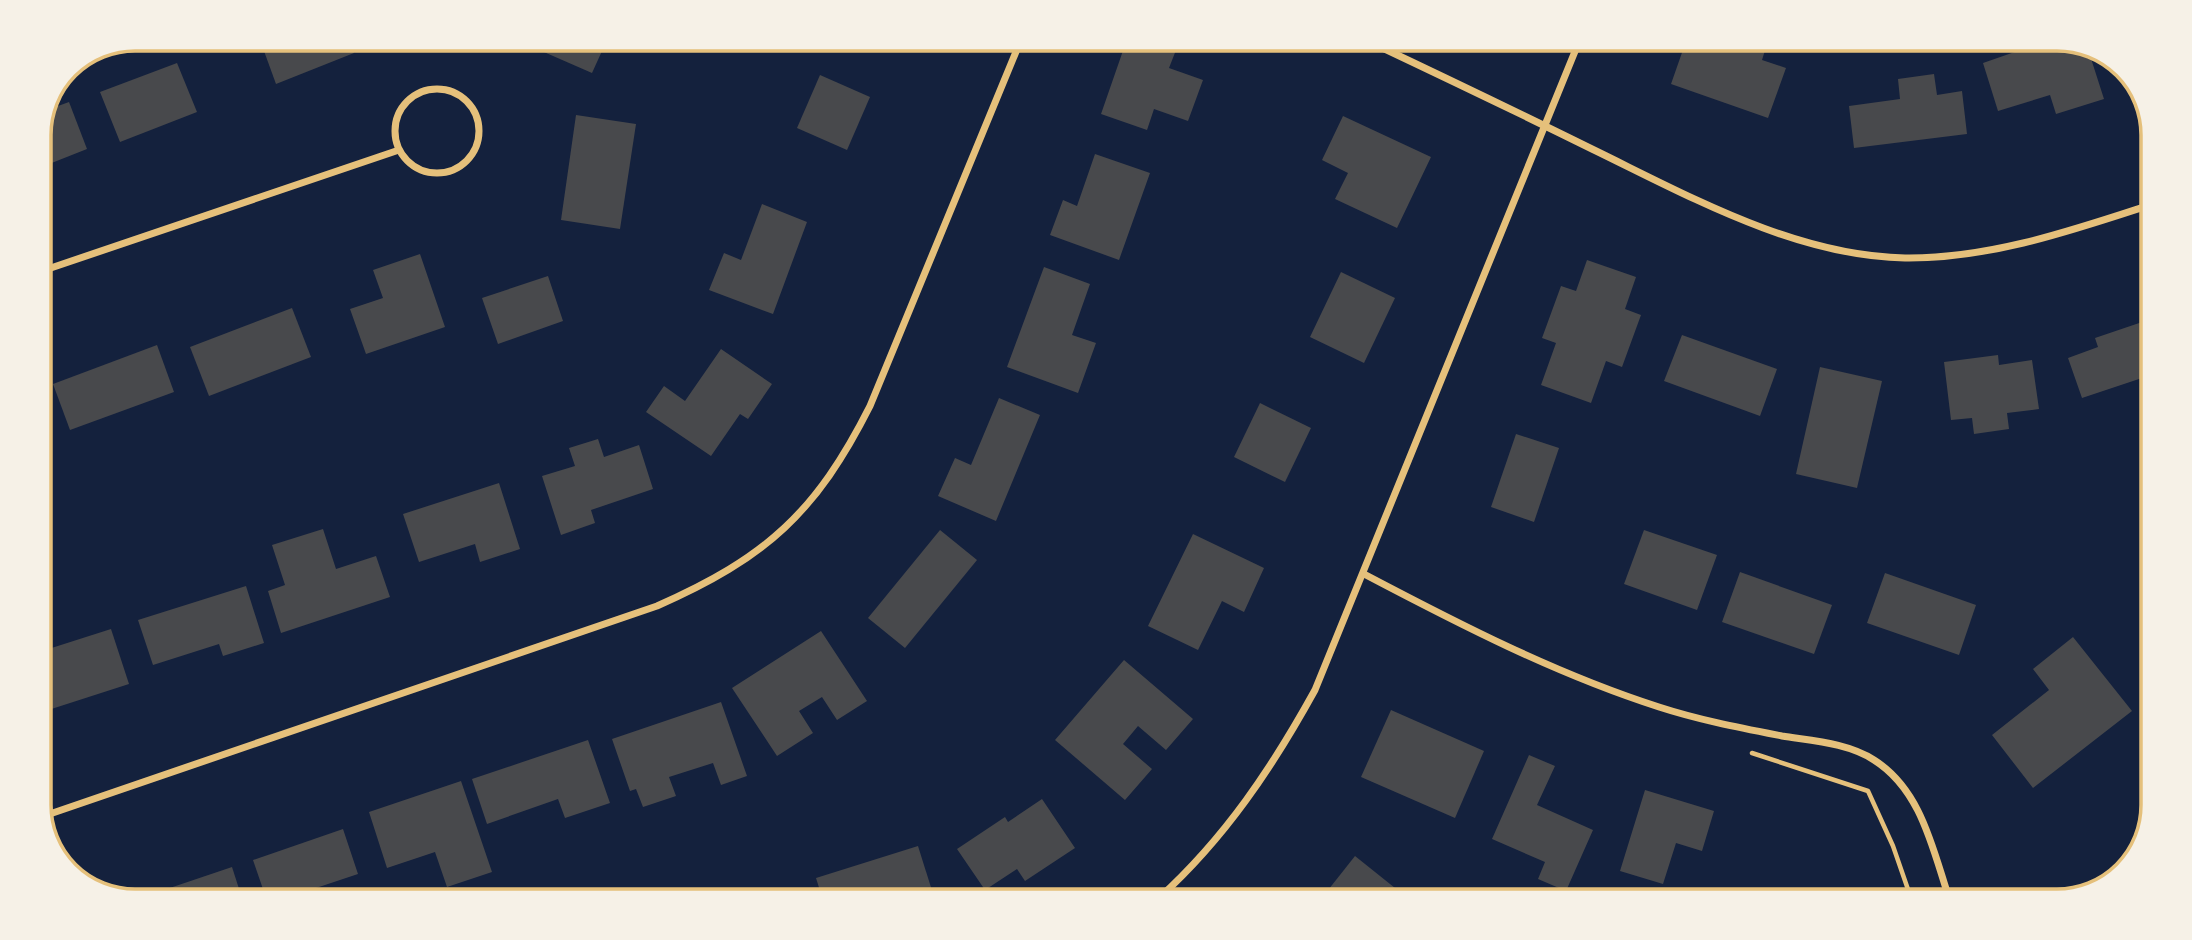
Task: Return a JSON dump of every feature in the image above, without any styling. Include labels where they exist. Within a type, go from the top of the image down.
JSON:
[{"type":"street","points":[[51,813],[657,606],[704,586],[747,561],[786,530],[819,493],[847,451],[870,406],[1016,51]]},
{"type":"street","points":[[1389,51],[1739,217],[1809,242],[1856,254],[1905,258],[2002,248],[2074,230],[2141,208]]},
{"type":"street","points":[[1169,889],[1188,872],[1237,816],[1279,755],[1315,690],[1575,51]]},
{"type":"street","points":[[446,89],[471,104],[478,117],[480,135],[476,150],[459,167],[431,173],[418,169],[399,150],[395,125],[400,111],[411,97],[424,90],[446,89]]},
{"type":"street","points":[[51,268],[399,150]]},
{"type":"street","points":[[1364,574],[1447,618],[1587,681],[1660,707],[1752,730],[1853,749],[1875,760],[1894,776],[1921,817],[1946,889]]},
{"type":"path","points":[[1752,730],[1746,751],[1868,791],[1893,846],[1908,889]]},
{"type":"building","points":[[264,51],[353,51],[354,53],[276,84]]},
{"type":"building","points":[[542,51],[602,51],[592,73]]},
{"type":"building","points":[[1123,51],[1176,51],[1169,68],[1203,80],[1188,121],[1154,109],[1147,130],[1101,114]]},
{"type":"building","points":[[1683,51],[1765,51],[1762,60],[1786,68],[1768,118],[1671,84]]},
{"type":"building","points":[[2018,51],[2074,52],[2091,58],[2104,99],[2056,114],[2050,95],[1998,111],[1983,63]]},
{"type":"building","points":[[177,63],[197,112],[120,142],[100,92]]},
{"type":"building","points":[[1934,74],[1937,95],[1962,91],[1967,134],[1854,148],[1849,106],[1900,99],[1898,79]]},
{"type":"building","points":[[820,75],[870,97],[847,150],[797,128]]},
{"type":"building","points":[[69,102],[87,149],[51,163],[51,129],[56,107]]},
{"type":"building","points":[[576,115],[636,124],[620,229],[561,220]]},
{"type":"building","points":[[1343,116],[1431,157],[1397,228],[1335,199],[1348,173],[1322,160]]},
{"type":"building","points":[[1095,154],[1150,173],[1119,260],[1050,235],[1063,200],[1077,206]]},
{"type":"building","points":[[762,204],[807,222],[773,314],[709,290],[724,253],[741,260]]},
{"type":"building","points":[[420,254],[445,327],[366,354],[350,309],[383,298],[373,270]]},
{"type":"building","points":[[1587,260],[1636,277],[1625,309],[1641,315],[1622,367],[1606,361],[1591,403],[1541,385],[1556,343],[1542,338],[1561,286],[1576,291]]},
{"type":"building","points":[[1044,267],[1090,284],[1072,335],[1096,343],[1078,393],[1007,367]]},
{"type":"building","points":[[1341,272],[1395,298],[1364,363],[1310,337]]},
{"type":"building","points":[[548,276],[563,321],[498,344],[482,298]]},
{"type":"building","points":[[292,308],[311,357],[209,396],[190,347]]},
{"type":"building","points":[[2141,322],[2141,378],[2082,398],[2068,358],[2098,347],[2095,338]]},
{"type":"building","points":[[1682,335],[1777,369],[1760,416],[1664,381]]},
{"type":"building","points":[[157,345],[174,392],[70,430],[53,384]]},
{"type":"building","points":[[721,349],[772,384],[748,419],[740,414],[711,456],[646,412],[664,386],[685,401]]},
{"type":"building","points":[[1998,355],[1999,365],[2032,360],[2039,409],[2007,413],[2009,429],[1974,434],[1972,418],[1951,420],[1944,362]]},
{"type":"building","points":[[1820,367],[1882,381],[1857,488],[1796,474]]},
{"type":"building","points":[[999,398],[1040,415],[996,521],[938,496],[955,458],[971,465]]},
{"type":"building","points":[[1260,403],[1311,428],[1285,482],[1234,457]]},
{"type":"building","points":[[1516,434],[1559,448],[1534,522],[1491,507]]},
{"type":"building","points":[[598,439],[604,457],[639,445],[653,489],[591,510],[595,523],[561,535],[542,476],[575,466],[569,448]]},
{"type":"building","points":[[499,483],[520,549],[480,562],[475,544],[419,562],[403,514]]},
{"type":"building","points":[[323,529],[336,569],[376,556],[390,597],[281,633],[268,591],[285,585],[272,545]]},
{"type":"building","points":[[940,530],[977,560],[905,648],[868,618]]},
{"type":"building","points":[[1644,530],[1717,555],[1697,610],[1624,584]]},
{"type":"building","points":[[1193,534],[1264,568],[1244,612],[1222,601],[1198,650],[1148,626]]},
{"type":"building","points":[[1740,572],[1832,605],[1814,654],[1722,622]]},
{"type":"building","points":[[1885,573],[1976,605],[1959,655],[1867,623]]},
{"type":"building","points":[[246,586],[264,643],[223,656],[219,644],[153,665],[138,620]]},
{"type":"building","points":[[111,629],[129,684],[51,709],[51,648]]},
{"type":"building","points":[[821,631],[867,701],[837,720],[822,697],[799,711],[813,733],[777,756],[732,688]]},
{"type":"building","points":[[2073,637],[2132,711],[2033,788],[1992,735],[2049,690],[2033,669]]},
{"type":"building","points":[[1124,660],[1193,719],[1166,750],[1138,726],[1123,744],[1152,769],[1125,800],[1055,740]]},
{"type":"building","points":[[721,702],[747,776],[721,785],[713,763],[669,777],[676,796],[643,807],[636,789],[630,791],[612,739]]},
{"type":"building","points":[[1391,710],[1484,751],[1455,818],[1361,777]]},
{"type":"building","points":[[588,740],[610,803],[565,818],[558,799],[487,824],[472,779]]},
{"type":"building","points":[[1529,755],[1555,766],[1537,805],[1593,830],[1567,889],[1538,879],[1545,862],[1492,839]]},
{"type":"building","points":[[461,781],[492,872],[447,887],[435,852],[387,868],[369,812]]},
{"type":"building","points":[[1645,790],[1714,811],[1702,851],[1676,843],[1663,884],[1620,871]]},
{"type":"building","points":[[1042,799],[1075,848],[1025,881],[1017,869],[984,889],[957,849],[1005,817],[1008,822]]},
{"type":"building","points":[[343,829],[358,874],[313,889],[263,889],[253,860]]},
{"type":"building","points":[[918,846],[931,889],[819,889],[816,878]]},
{"type":"building","points":[[1355,856],[1395,888],[1394,889],[1329,889]]},
{"type":"building","points":[[232,867],[239,889],[167,889]]}]
